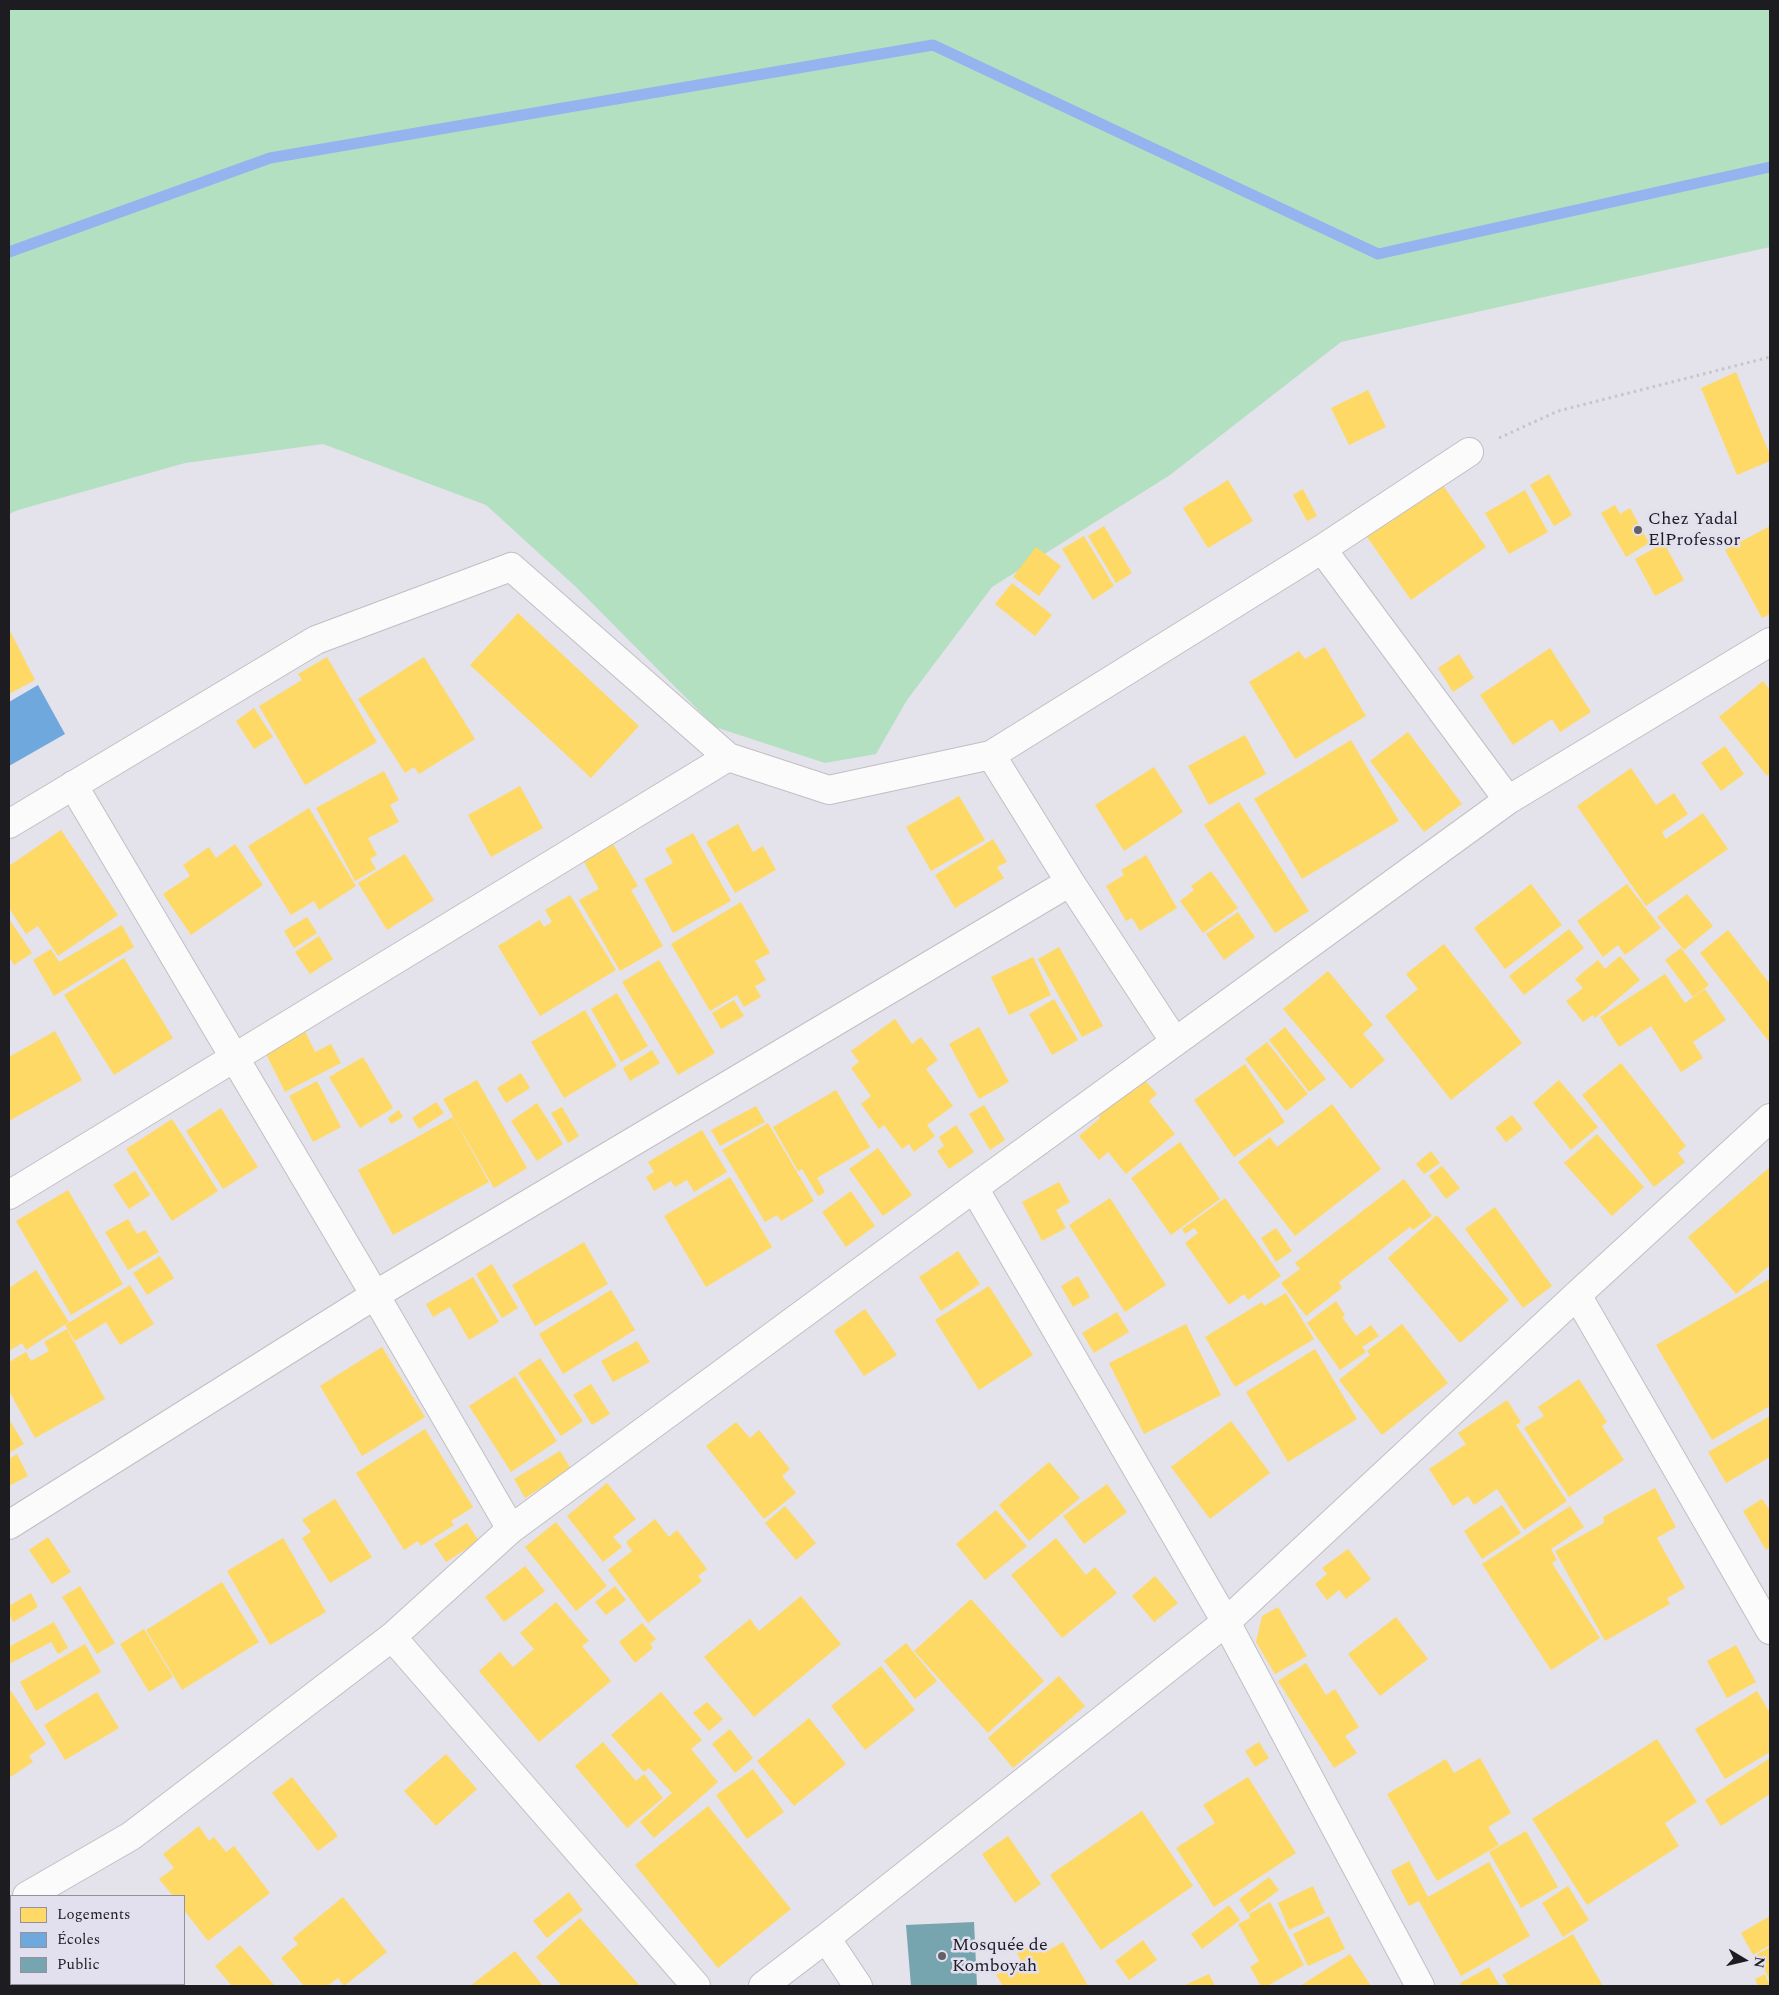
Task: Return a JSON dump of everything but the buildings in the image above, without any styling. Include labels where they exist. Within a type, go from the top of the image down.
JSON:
[{"type":"street","points":[[9,824],[316,640],[511,567],[728,757],[829,790],[991,755],[1322,549],[1469,452]]},
{"type":"street","points":[[1322,549],[1508,800]]},
{"type":"street","points":[[30,1895],[131,1836],[392,1637],[511,1529],[974,1188],[1508,800],[1770,642]]},
{"type":"street","points":[[991,755],[1070,882],[1174,1042]]},
{"type":"street","points":[[9,1195],[234,1056],[728,757]]},
{"type":"street","points":[[73,785],[375,1295],[511,1529]]},
{"type":"street","points":[[9,1525],[375,1295],[1070,882]]},
{"type":"street","points":[[763,1986],[1226,1622],[1770,1118]]},
{"type":"street","points":[[974,1188],[1226,1622],[1420,1986]]},
{"type":"street","points":[[1577,1295],[1770,1630]]},
{"type":"street","points":[[392,1637],[696,1986]]},
{"type":"street","points":[[826,1938],[858,1986]]},
{"type":"path","points":[[1469,452],[1558,411],[1770,357]]},
{"type":"green space","points":[[9,9],[1770,9],[1770,247],[1341,342],[1170,475],[992,587],[907,700],[876,754],[825,763],[715,727],[576,587],[486,505],[323,444],[185,463],[9,514]]},
{"type":"waterway","points":[[9,252],[270,158],[933,45],[1378,254],[1770,167]]},
{"type":"place","name":"Chez Yadal ElProfessor","points":[[1638,530]]},
{"type":"place","name":"Mosquée de Komboyah","points":[[942,1956]]}]
